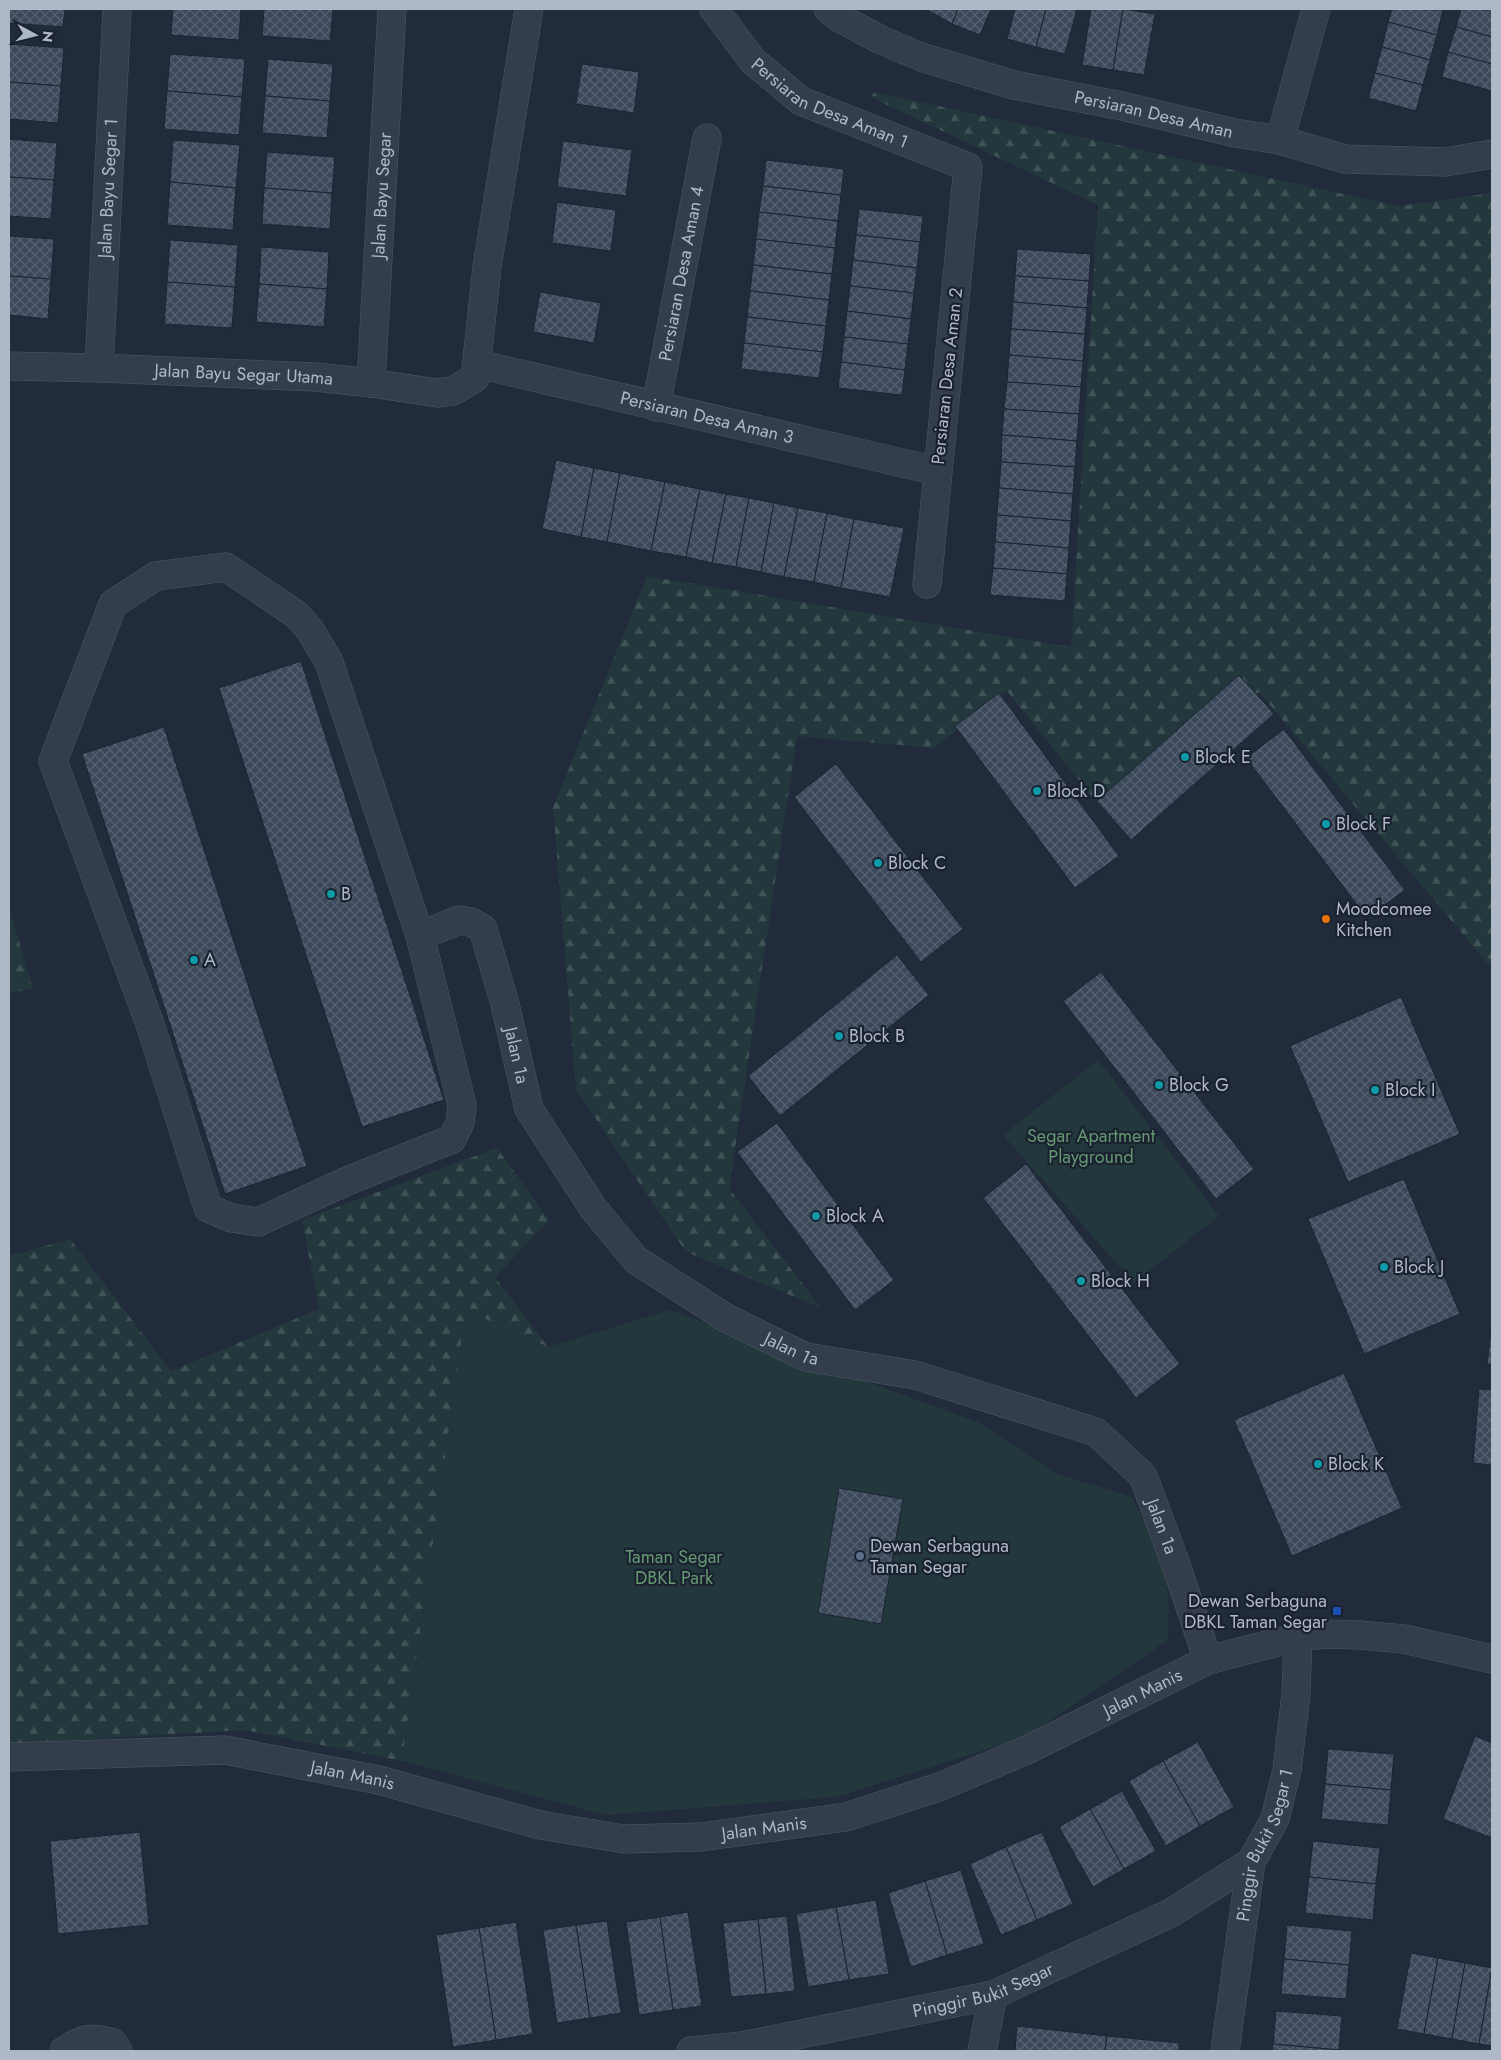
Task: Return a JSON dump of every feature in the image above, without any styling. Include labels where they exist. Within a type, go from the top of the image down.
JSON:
[{"type":"street","name":"Jalan Bayu Segar 1","points":[[99,368],[117,9]]},
{"type":"street","name":"Jalan Bayu Segar","points":[[371,383],[392,9]]},
{"type":"street","points":[[476,371],[487,267],[529,9]]},
{"type":"street","name":"Persiaran Desa Aman 1","points":[[714,9],[753,61],[801,101],[968,167]]},
{"type":"street","name":"Persiaran Desa Aman","points":[[828,9],[838,17],[881,40],[921,57],[1014,85],[1122,106],[1235,133],[1280,140],[1345,159],[1444,162],[1492,154]]},
{"type":"street","points":[[1280,140],[1316,9]]},
{"type":"street","name":"Persiaran Desa Aman 4","points":[[656,407],[707,138]]},
{"type":"street","name":"Persiaran Desa Aman 2","points":[[926,584],[968,167]]},
{"type":"street","name":"Jalan Bayu Segar Utama","points":[[9,366],[315,377],[371,383],[437,394],[453,391],[476,371]]},
{"type":"street","name":"Persiaran Desa Aman 3","points":[[476,371],[656,407],[937,471]]},
{"type":"street","points":[[226,568],[297,615],[310,630],[329,662],[420,936],[462,1105],[460,1123],[452,1139],[347,1181],[258,1222],[231,1218],[208,1208],[151,1027],[53,761],[113,604],[156,576],[226,568]]},
{"type":"street","name":"Jalan 1a","points":[[420,936],[459,920],[471,922],[483,929],[504,1004],[529,1109],[594,1208],[636,1260],[726,1318],[806,1357],[915,1375],[1096,1432],[1142,1476],[1175,1562],[1208,1660]]},
{"type":"street","name":"Jalan Manis","points":[[9,1757],[225,1750],[379,1780],[540,1825],[624,1839],[701,1837],[846,1817],[939,1787],[1027,1750],[1208,1660],[1298,1637],[1325,1634],[1404,1639],[1492,1659]]},
{"type":"street","name":"Pinggir Bukit Segar 1","points":[[1225,2051],[1251,1862],[1275,1818],[1287,1770],[1296,1694],[1298,1637]]},
{"type":"street","name":"Pinggir Bukit Segar","points":[[691,2051],[742,2049],[993,1995],[1171,1913],[1251,1862]]},
{"type":"street","points":[[982,2051],[993,1995]]},
{"type":"street","points":[[64,2051],[83,2039],[98,2039],[113,2043],[118,2051]]},
{"type":"green space","points":[[874,92],[1399,206],[1492,193],[1492,969],[1259,692],[1103,810],[1007,691],[934,748],[797,736],[729,1188],[821,1308],[686,1252],[576,1090],[553,808],[647,576],[1071,647],[1098,205],[879,101],[872,96]]},
{"type":"green space","points":[[9,907],[33,989],[9,993]]},
{"type":"green space","name":"Segar Apartment Playground","points":[[1098,1060],[1219,1216],[1134,1283],[1003,1135]]},
{"type":"green space","points":[[497,1148],[549,1220],[495,1277],[548,1347],[466,1311],[402,1761],[245,1730],[9,1744],[9,1256],[70,1239],[171,1371],[319,1309],[302,1220]]},
{"type":"green space","name":"Taman Segar DBKL Park","points":[[466,1310],[548,1347],[670,1310],[978,1422],[1058,1474],[1132,1497],[1156,1548],[1164,1574],[1167,1588],[1168,1640],[1026,1737],[836,1797],[606,1815],[402,1761]]},
{"type":"building","points":[[9,9],[65,9],[63,27],[9,23]]},
{"type":"building","points":[[173,9],[241,9],[239,40],[171,35]]},
{"type":"building","points":[[264,9],[333,9],[330,41],[262,36]]},
{"type":"building","points":[[926,9],[958,9],[952,24]]},
{"type":"building","points":[[958,9],[991,9],[980,35],[952,24]]},
{"type":"building","points":[[1015,9],[1046,9],[1036,47],[1007,39]]},
{"type":"building","points":[[1046,9],[1077,9],[1065,54],[1036,47]]},
{"type":"building","points":[[1091,9],[1123,9],[1113,70],[1082,65]]},
{"type":"building","points":[[1123,9],[1155,14],[1144,75],[1113,70]]},
{"type":"building","points":[[1392,9],[1443,10],[1437,35],[1388,22]]},
{"type":"building","points":[[1461,9],[1492,10],[1492,37],[1456,27]]},
{"type":"building","points":[[1388,22],[1437,35],[1430,60],[1382,47]]},
{"type":"building","points":[[1456,27],[1492,37],[1492,64],[1448,52]]},
{"type":"building","points":[[9,44],[64,48],[61,86],[9,82]]},
{"type":"building","points":[[1382,47],[1430,60],[1423,85],[1375,73]]},
{"type":"building","points":[[1448,52],[1492,64],[1492,91],[1442,77]]},
{"type":"building","points":[[170,54],[245,59],[242,97],[167,91]]},
{"type":"building","points":[[268,59],[333,64],[330,101],[265,96]]},
{"type":"building","points":[[582,64],[639,72],[634,113],[576,104]]},
{"type":"building","points":[[1375,73],[1423,85],[1416,111],[1368,98]]},
{"type":"building","points":[[9,82],[61,86],[58,123],[9,119]]},
{"type":"building","points":[[167,91],[242,97],[239,135],[164,129]]},
{"type":"building","points":[[265,96],[330,101],[327,138],[262,133]]},
{"type":"building","points":[[9,139],[57,143],[54,180],[9,177]]},
{"type":"building","points":[[173,140],[240,145],[236,188],[170,182]]},
{"type":"building","points":[[563,141],[632,150],[626,196],[557,187]]},
{"type":"building","points":[[267,152],[335,157],[332,193],[264,188]]},
{"type":"building","points":[[766,160],[844,169],[841,195],[763,186]]},
{"type":"building","points":[[9,177],[54,180],[51,219],[9,216]]},
{"type":"building","points":[[170,182],[236,188],[233,230],[167,225]]},
{"type":"building","points":[[763,186],[841,195],[838,221],[759,212]]},
{"type":"building","points":[[264,188],[332,193],[330,229],[262,224]]},
{"type":"building","points":[[557,202],[616,210],[611,251],[552,243]]},
{"type":"building","points":[[859,209],[923,216],[920,242],[856,235]]},
{"type":"building","points":[[759,212],[838,221],[835,248],[756,239]]},
{"type":"building","points":[[856,235],[920,242],[917,268],[853,260]]},
{"type":"building","points":[[9,236],[54,239],[51,279],[9,276]]},
{"type":"building","points":[[756,239],[835,248],[832,274],[753,265]]},
{"type":"building","points":[[170,240],[238,245],[235,287],[167,282]]},
{"type":"building","points":[[261,247],[329,252],[327,289],[259,284]]},
{"type":"building","points":[[1017,249],[1091,254],[1089,281],[1015,276]]},
{"type":"building","points":[[853,260],[917,268],[914,293],[850,286]]},
{"type":"building","points":[[753,265],[832,274],[829,300],[750,291]]},
{"type":"building","points":[[9,276],[51,279],[48,319],[9,315]]},
{"type":"building","points":[[1015,276],[1089,281],[1087,308],[1013,302]]},
{"type":"building","points":[[167,282],[235,287],[232,328],[164,324]]},
{"type":"building","points":[[259,284],[327,289],[324,327],[256,322]]},
{"type":"building","points":[[850,286],[914,293],[911,319],[847,311]]},
{"type":"building","points":[[750,291],[829,300],[826,326],[747,317]]},
{"type":"building","points":[[540,292],[601,303],[594,343],[533,332]]},
{"type":"building","points":[[1013,302],[1087,308],[1085,334],[1011,329]]},
{"type":"building","points":[[847,311],[911,319],[908,344],[844,337]]},
{"type":"building","points":[[747,317],[826,326],[823,352],[744,343]]},
{"type":"building","points":[[1011,329],[1085,334],[1083,361],[1009,355]]},
{"type":"building","points":[[844,337],[908,344],[905,370],[841,362]]},
{"type":"building","points":[[744,343],[823,352],[819,378],[741,369]]},
{"type":"building","points":[[1009,355],[1083,361],[1081,387],[1007,382]]},
{"type":"building","points":[[841,362],[905,370],[902,395],[838,388]]},
{"type":"building","points":[[1007,382],[1081,387],[1079,414],[1004,409]]},
{"type":"building","points":[[1004,409],[1079,414],[1077,441],[1002,435]]},
{"type":"building","points":[[1002,435],[1077,441],[1075,467],[1001,462]]},
{"type":"building","points":[[556,460],[594,468],[581,537],[542,529]]},
{"type":"building","points":[[1001,462],[1075,467],[1073,494],[999,488]]},
{"type":"building","points":[[594,468],[620,473],[607,542],[581,537]]},
{"type":"building","points":[[620,473],[665,482],[651,551],[607,542]]},
{"type":"building","points":[[665,482],[700,489],[686,557],[651,551]]},
{"type":"building","points":[[999,488],[1073,494],[1071,521],[997,515]]},
{"type":"building","points":[[700,489],[726,494],[712,563],[686,557]]},
{"type":"building","points":[[726,494],[749,498],[736,567],[712,563]]},
{"type":"building","points":[[749,498],[774,503],[761,572],[736,567]]},
{"type":"building","points":[[774,503],[798,508],[784,577],[761,572]]},
{"type":"building","points":[[798,508],[827,513],[814,582],[784,577]]},
{"type":"building","points":[[827,513],[854,519],[841,588],[814,582]]},
{"type":"building","points":[[997,515],[1071,521],[1069,548],[995,542]]},
{"type":"building","points":[[854,519],[904,528],[890,597],[841,588]]},
{"type":"building","points":[[995,542],[1069,548],[1067,574],[993,568]]},
{"type":"building","points":[[993,568],[1067,574],[1065,601],[990,595]]},
{"type":"building","name":"B","points":[[301,661],[444,1100],[362,1127],[219,688]]},
{"type":"building","name":"Block E","points":[[1239,675],[1274,714],[1131,840],[1097,801]]},
{"type":"building","name":"Block D","points":[[999,693],[1119,856],[1075,888],[955,726]]},
{"type":"building","name":"A","points":[[164,727],[307,1166],[225,1194],[82,754]]},
{"type":"building","name":"Block F","points":[[1284,729],[1405,890],[1367,918],[1246,758]]},
{"type":"building","name":"Block C","points":[[836,764],[963,929],[921,962],[794,797]]},
{"type":"building","name":"Block B","points":[[897,955],[929,995],[780,1116],[748,1076]]},
{"type":"building","name":"Block G","points":[[1101,972],[1254,1169],[1216,1199],[1063,1001]]},
{"type":"building","name":"Block I","points":[[1401,997],[1460,1134],[1348,1182],[1290,1046]]},
{"type":"building","name":"Block A","points":[[777,1123],[894,1280],[855,1310],[737,1152]]},
{"type":"building","name":"Block H","points":[[1026,1164],[1180,1364],[1136,1398],[983,1198]]},
{"type":"building","name":"Block J","points":[[1404,1179],[1460,1314],[1364,1354],[1308,1219]]},
{"type":"building","points":[[1492,1323],[1492,1365],[1487,1364]]},
{"type":"building","name":"Block K","points":[[1344,1373],[1402,1508],[1292,1556],[1234,1420]]},
{"type":"building","points":[[1479,1389],[1492,1390],[1492,1465],[1473,1463]]},
{"type":"building","name":"Dewan Serbaguna Taman Segar","points":[[839,1488],[903,1499],[881,1624],[818,1613]]},
{"type":"building","points":[[1475,1736],[1492,1743],[1492,1838],[1443,1819]]},
{"type":"building","points":[[1198,1742],[1234,1807],[1200,1826],[1163,1761]]},
{"type":"building","points":[[1328,1749],[1394,1754],[1391,1790],[1325,1784]]},
{"type":"building","points":[[1163,1761],[1200,1826],[1166,1846],[1129,1781]]},
{"type":"building","points":[[1325,1784],[1391,1790],[1388,1825],[1321,1819]]},
{"type":"building","points":[[1122,1791],[1156,1851],[1124,1869],[1090,1809]]},
{"type":"building","points":[[1090,1809],[1124,1869],[1093,1887],[1059,1827]]},
{"type":"building","points":[[140,1832],[149,1925],[58,1934],[50,1841]]},
{"type":"building","points":[[1042,1832],[1073,1904],[1037,1920],[1006,1847]]},
{"type":"building","points":[[1313,1841],[1380,1848],[1376,1884],[1309,1877]]},
{"type":"building","points":[[1006,1847],[1037,1920],[1001,1935],[970,1864]]},
{"type":"building","points":[[961,1870],[984,1944],[947,1955],[925,1881]]},
{"type":"building","points":[[1309,1877],[1376,1884],[1373,1920],[1305,1913]]},
{"type":"building","points":[[925,1881],[947,1955],[911,1967],[888,1893]]},
{"type":"building","points":[[876,1900],[889,1974],[849,1980],[836,1907]]},
{"type":"building","points":[[836,1907],[849,1980],[808,1987],[796,1914]]},
{"type":"building","points":[[688,1912],[702,2006],[673,2010],[660,1917]]},
{"type":"building","points":[[787,1916],[795,1991],[766,1994],[758,1919]]},
{"type":"building","points":[[660,1917],[673,2010],[639,2015],[626,1922]]},
{"type":"building","points":[[758,1919],[766,1994],[731,1997],[723,1923]]},
{"type":"building","points":[[607,1921],[621,2013],[590,2018],[576,1925]]},
{"type":"building","points":[[516,1922],[533,2034],[496,2040],[479,1928]]},
{"type":"building","points":[[576,1925],[590,2018],[557,2023],[543,1930]]},
{"type":"building","points":[[1287,1925],[1352,1931],[1349,1965],[1284,1959]]},
{"type":"building","points":[[479,1928],[496,2040],[453,2047],[436,1935]]},
{"type":"building","points":[[1411,1953],[1438,1958],[1424,2034],[1397,2029]]},
{"type":"building","points":[[1438,1958],[1465,1963],[1452,2039],[1424,2034]]},
{"type":"building","points":[[1284,1959],[1349,1965],[1346,1999],[1281,1994]]},
{"type":"building","points":[[1465,1963],[1492,1968],[1479,2044],[1452,2039]]},
{"type":"building","points":[[1492,1968],[1492,2046],[1479,2044]]},
{"type":"building","points":[[1276,2011],[1342,2016],[1339,2050],[1273,2044]]},
{"type":"building","points":[[1017,2026],[1107,2036],[1105,2051],[1015,2051]]},
{"type":"building","points":[[1107,2036],[1179,2043],[1179,2051],[1105,2051]]},
{"type":"building","points":[[1273,2044],[1339,2050],[1272,2051]]},
{"type":"place","name":"Block E","points":[[1185,757]]},
{"type":"place","name":"Block D","points":[[1037,791]]},
{"type":"place","name":"Block F","points":[[1326,824]]},
{"type":"place","name":"Block C","points":[[878,863]]},
{"type":"place","name":"B","points":[[331,894]]},
{"type":"place","name":"Moodcomee Kitchen","points":[[1326,919]]},
{"type":"place","name":"A","points":[[194,960]]},
{"type":"place","name":"Block B","points":[[839,1036]]},
{"type":"place","name":"Block G","points":[[1159,1085]]},
{"type":"place","name":"Block I","points":[[1375,1090]]},
{"type":"place","name":"Block A","points":[[816,1216]]},
{"type":"place","name":"Block J","points":[[1384,1267]]},
{"type":"place","name":"Block H","points":[[1081,1281]]},
{"type":"place","name":"Block K","points":[[1318,1464]]},
{"type":"place","name":"Dewan Serbaguna Taman Segar","points":[[860,1556]]},
{"type":"place","name":"Dewan Serbaguna DBKL Taman Segar","points":[[1337,1611]]}]
